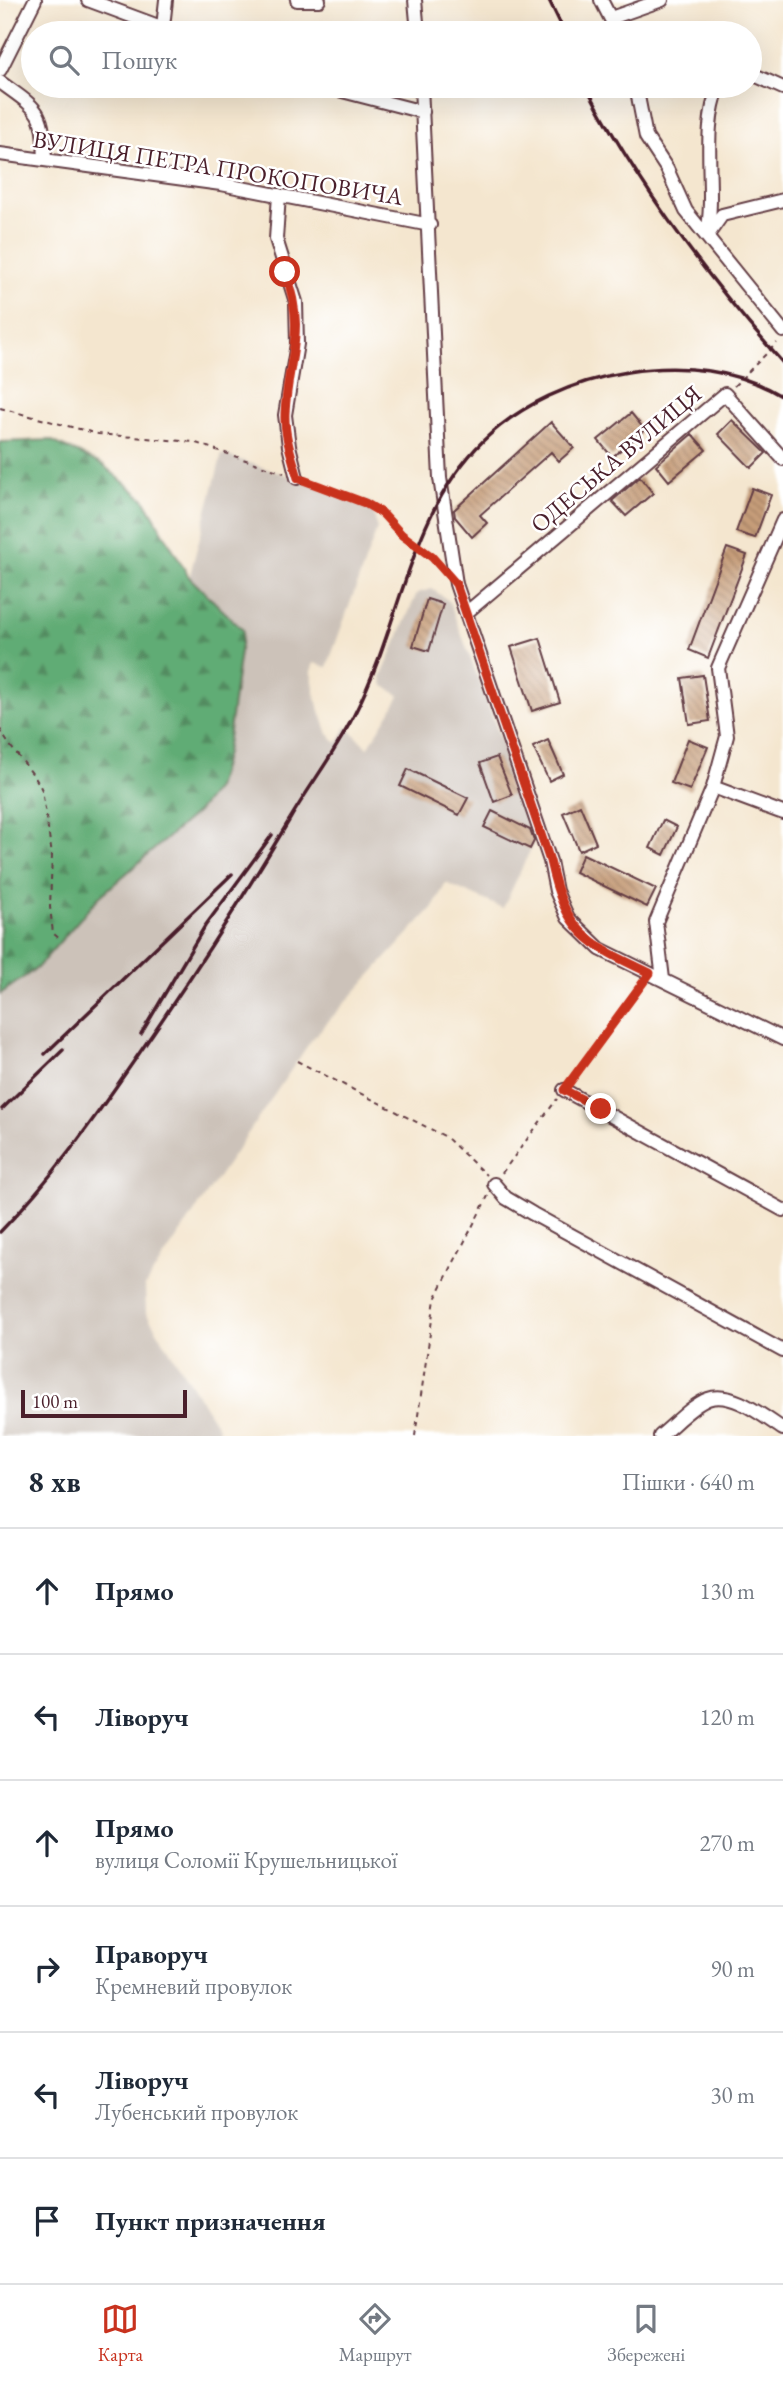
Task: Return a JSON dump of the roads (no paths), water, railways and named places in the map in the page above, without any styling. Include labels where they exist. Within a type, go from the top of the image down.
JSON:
[{"type":"street","points":[[24,21],[35,0]]},
{"type":"street","points":[[88,0],[146,21]]},
{"type":"street","points":[[164,21],[166,0]]},
{"type":"street","points":[[297,0],[319,0]]},
{"type":"street","points":[[415,0],[417,21]]},
{"type":"street","points":[[601,0],[612,21]]},
{"type":"street","points":[[611,18],[662,0]]},
{"type":"street","points":[[0,70],[21,28]]},
{"type":"street","points":[[762,78],[783,88]]},
{"type":"street","points":[[0,82],[21,97]]},
{"type":"street","points":[[22,98],[41,115],[46,160]]},
{"type":"street","points":[[369,98],[423,112]]},
{"type":"street","points":[[422,98],[440,478],[456,584],[550,861],[556,891],[568,918],[600,949],[783,1039]]},
{"type":"street","points":[[638,98],[646,137],[667,169],[686,211],[777,314],[781,336]]},
{"type":"street","points":[[708,235],[714,98]]},
{"type":"street","name":"ВУЛИЦЯ ПЕТРА ПРОКОПОВИЧА","points":[[0,154],[279,195],[430,225]]},
{"type":"street","points":[[279,195],[276,239],[296,302],[297,344],[285,415],[289,446],[298,478]]},
{"type":"street","points":[[708,235],[722,215],[783,200]]},
{"type":"street","name":"ОДЕСЬКА ВУЛИЦЯ","points":[[466,613],[725,394],[783,459]]},
{"type":"street","points":[[663,979],[656,922],[713,787],[727,736],[718,668],[783,520]]},
{"type":"street","points":[[713,787],[783,813]]},
{"type":"street","points":[[564,1090],[783,1210]]},
{"type":"street","points":[[494,1184],[506,1198],[533,1214],[783,1351]]},
{"type":"street","points":[[660,1436],[709,1399],[721,1398],[743,1404],[783,1429]]},
{"type":"railway","points":[[549,0],[559,21]]},
{"type":"railway","points":[[593,98],[628,160],[701,265],[783,363]]},
{"type":"railway","points":[[0,1232],[55,1170],[120,1081],[215,940],[341,739],[372,677],[409,569],[439,500],[459,469],[484,440],[514,416],[549,396],[587,381],[628,372],[669,368],[709,371],[748,380],[783,397]]},
{"type":"railway","points":[[141,1034],[205,926],[272,835]]},
{"type":"railway","points":[[45,1054],[232,874]]},
{"type":"railway","points":[[2,1109],[63,1050]]}]
